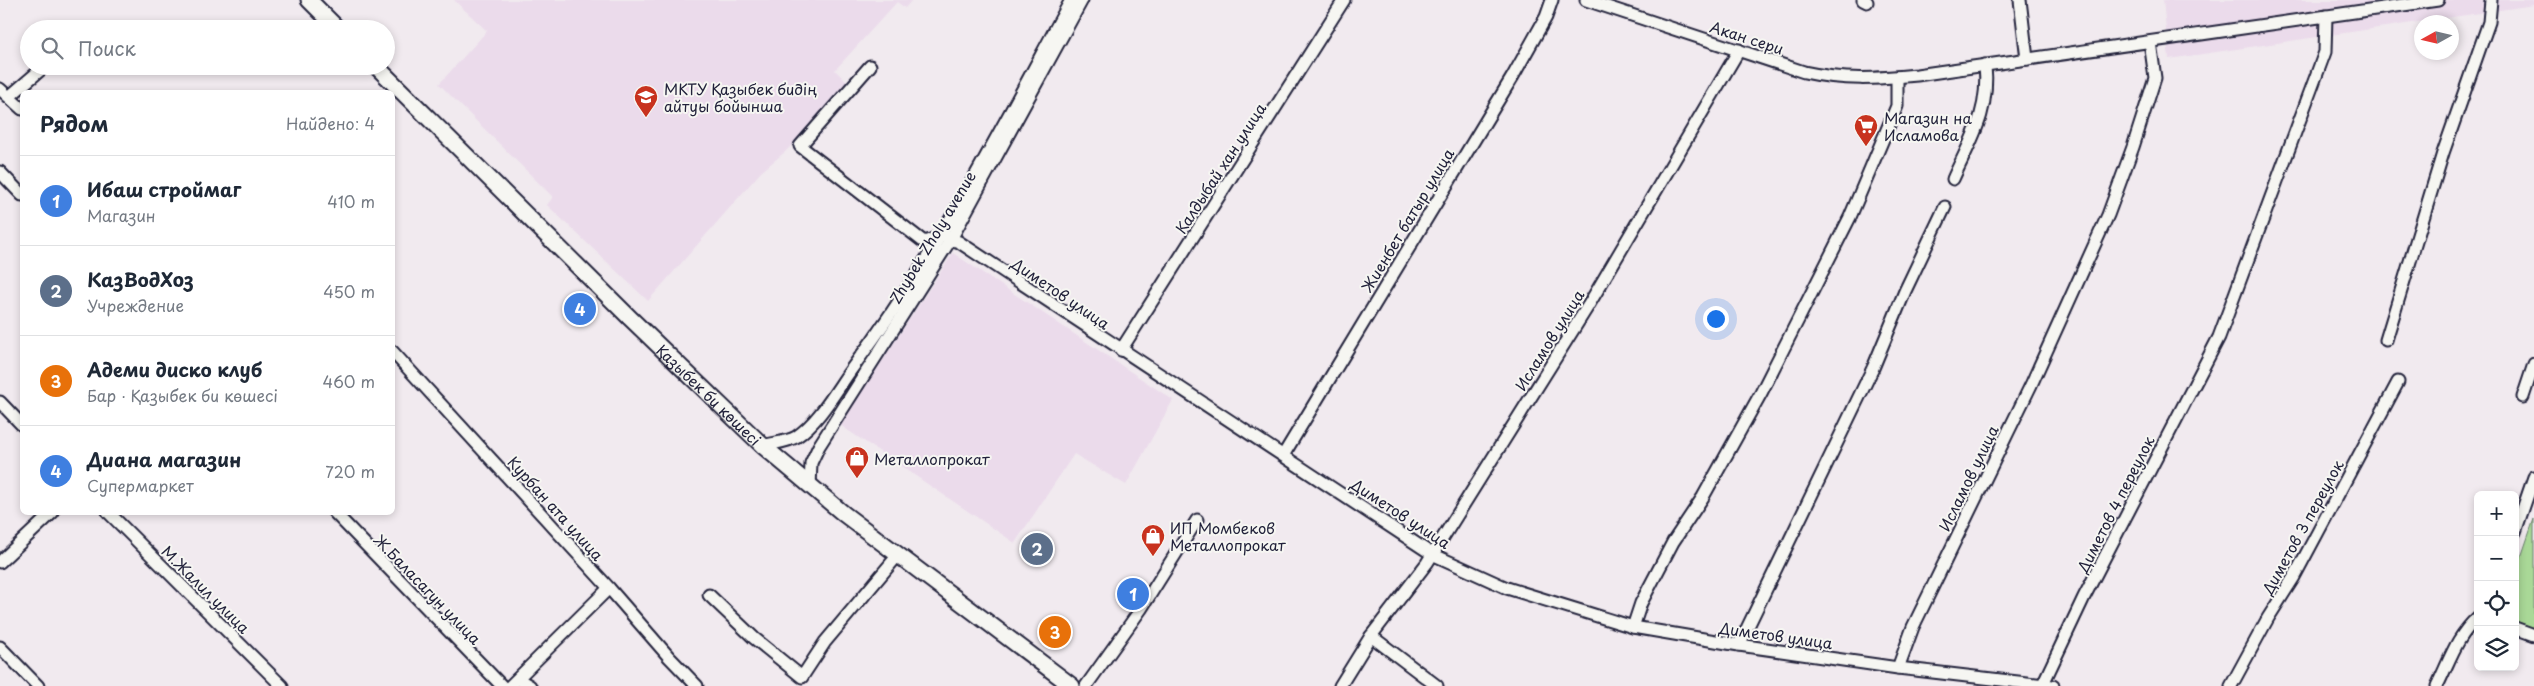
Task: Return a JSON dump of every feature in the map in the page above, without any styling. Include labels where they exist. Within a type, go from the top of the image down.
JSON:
[{"type":"main road","points":[[309,0],[329,20]]},
{"type":"main road","name":"Қазыбек би көшесі","points":[[383,75],[393,90]]},
{"type":"main road","name":"Қазыбек би көшесі","points":[[397,95],[763,446],[810,487],[1072,686]]},
{"type":"street","name":"Zhybek Zholy avenue","points":[[763,446],[794,438],[813,422],[946,237],[1071,0]]},
{"type":"street","name":"Zhybek Zholy avenue","points":[[810,487],[811,463],[819,446],[946,237],[1082,0]]},
{"type":"street","name":"Калдыбай хан улица","points":[[1121,350],[1344,0]]},
{"type":"street","name":"Жиенбет батыр улица","points":[[1284,454],[1513,76],[1546,17],[1552,0]]},
{"type":"street","name":"Акан сери","points":[[1589,0],[1804,72],[1833,79],[1863,80],[1985,66],[2438,0]]},
{"type":"street","points":[[2020,0],[2027,59]]},
{"type":"street","points":[[2386,340],[2443,153],[2489,22],[2491,0]]},
{"type":"street","name":"Диметов 4 переулок","points":[[2042,686],[2084,597],[2218,337],[2325,52],[2326,16]]},
{"type":"street","name":"Исламов улица","points":[[1898,668],[1913,627],[2031,384],[2108,215],[2134,147],[2155,78],[2150,42]]},
{"type":"street","name":"Исламов улица","points":[[1340,686],[1371,636],[1432,554],[1588,306],[1739,50]]},
{"type":"street","points":[[870,66],[800,146],[924,242],[946,237]]},
{"type":"street","points":[[1953,179],[1983,113],[1987,87],[1985,66]]},
{"type":"street","points":[[20,107],[4,93],[31,75]]},
{"type":"street","points":[[1632,627],[1641,603],[1673,542],[1703,497],[1761,393],[1850,217],[1897,106],[1897,77]]},
{"type":"street","points":[[0,172],[20,193]]},
{"type":"street","points":[[1739,645],[1873,368],[1905,291],[1945,208]]},
{"type":"street","name":"Диметов улица","points":[[946,237],[960,242],[1121,350],[1284,454],[1432,554],[1507,588],[1632,627],[1898,668],[2053,686]]},
{"type":"street","name":"Курбан ата улица","points":[[395,354],[697,686]]},
{"type":"street","points":[[2523,397],[2534,364]]},
{"type":"street","name":"Диметов 3 переулок","points":[[2231,686],[2268,618],[2294,577],[2398,382]]},
{"type":"street","points":[[0,402],[20,423]]},
{"type":"street","points":[[2519,520],[2534,477]]},
{"type":"street","points":[[0,562],[50,515]]},
{"type":"street","name":"М.Жалил улица","points":[[111,515],[282,686]]},
{"type":"street","name":"Ж.Баласагун улица","points":[[337,515],[502,686]]},
{"type":"street","points":[[1086,686],[1141,609],[1197,520]]},
{"type":"street","points":[[709,595],[799,682],[825,642],[898,555]]},
{"type":"street","points":[[514,682],[609,588]]},
{"type":"street","points":[[2437,686],[2452,649],[2464,630],[2474,621]]},
{"type":"street","points":[[2519,629],[2534,635]]},
{"type":"street","points":[[1371,636],[1437,686]]},
{"type":"street","points":[[0,647],[38,686]]},
{"type":"street","points":[[514,682],[530,686]]},
{"type":"shaded area","name":"МКТУ Қазыбек бидің айтуы бойынша","points":[[454,0],[912,0],[905,8],[897,2],[835,70],[850,85],[786,151],[761,172],[648,301],[547,205],[553,197],[439,84],[487,31]]},
{"type":"shaded area","points":[[2163,0],[2534,0],[2534,5],[2459,16],[2414,15],[2414,23],[2169,59]]},
{"type":"shaded area","points":[[953,253],[1173,400],[1126,485],[1074,454],[1015,543],[840,425]]},
{"type":"green space","points":[[2534,519],[2534,628],[2519,622],[2519,563]]},
{"type":"place","name":"МКТУ Қазыбек бидің айтуы бойынша","points":[[646,118]]},
{"type":"place","name":"Магазин на Исламова","points":[[1866,147]]},
{"type":"place","name":"Диана магазин","points":[[580,309]]},
{"type":"place","name":"Металлопрокат","points":[[857,479]]},
{"type":"place","name":"КазВодХоз","points":[[1037,549]]},
{"type":"place","name":"ИП Момбеков Металлопрокат","points":[[1153,557]]},
{"type":"place","name":"Ибаш строймаг","points":[[1133,594]]},
{"type":"place","name":"Адеми диско клуб","points":[[1055,632]]}]
